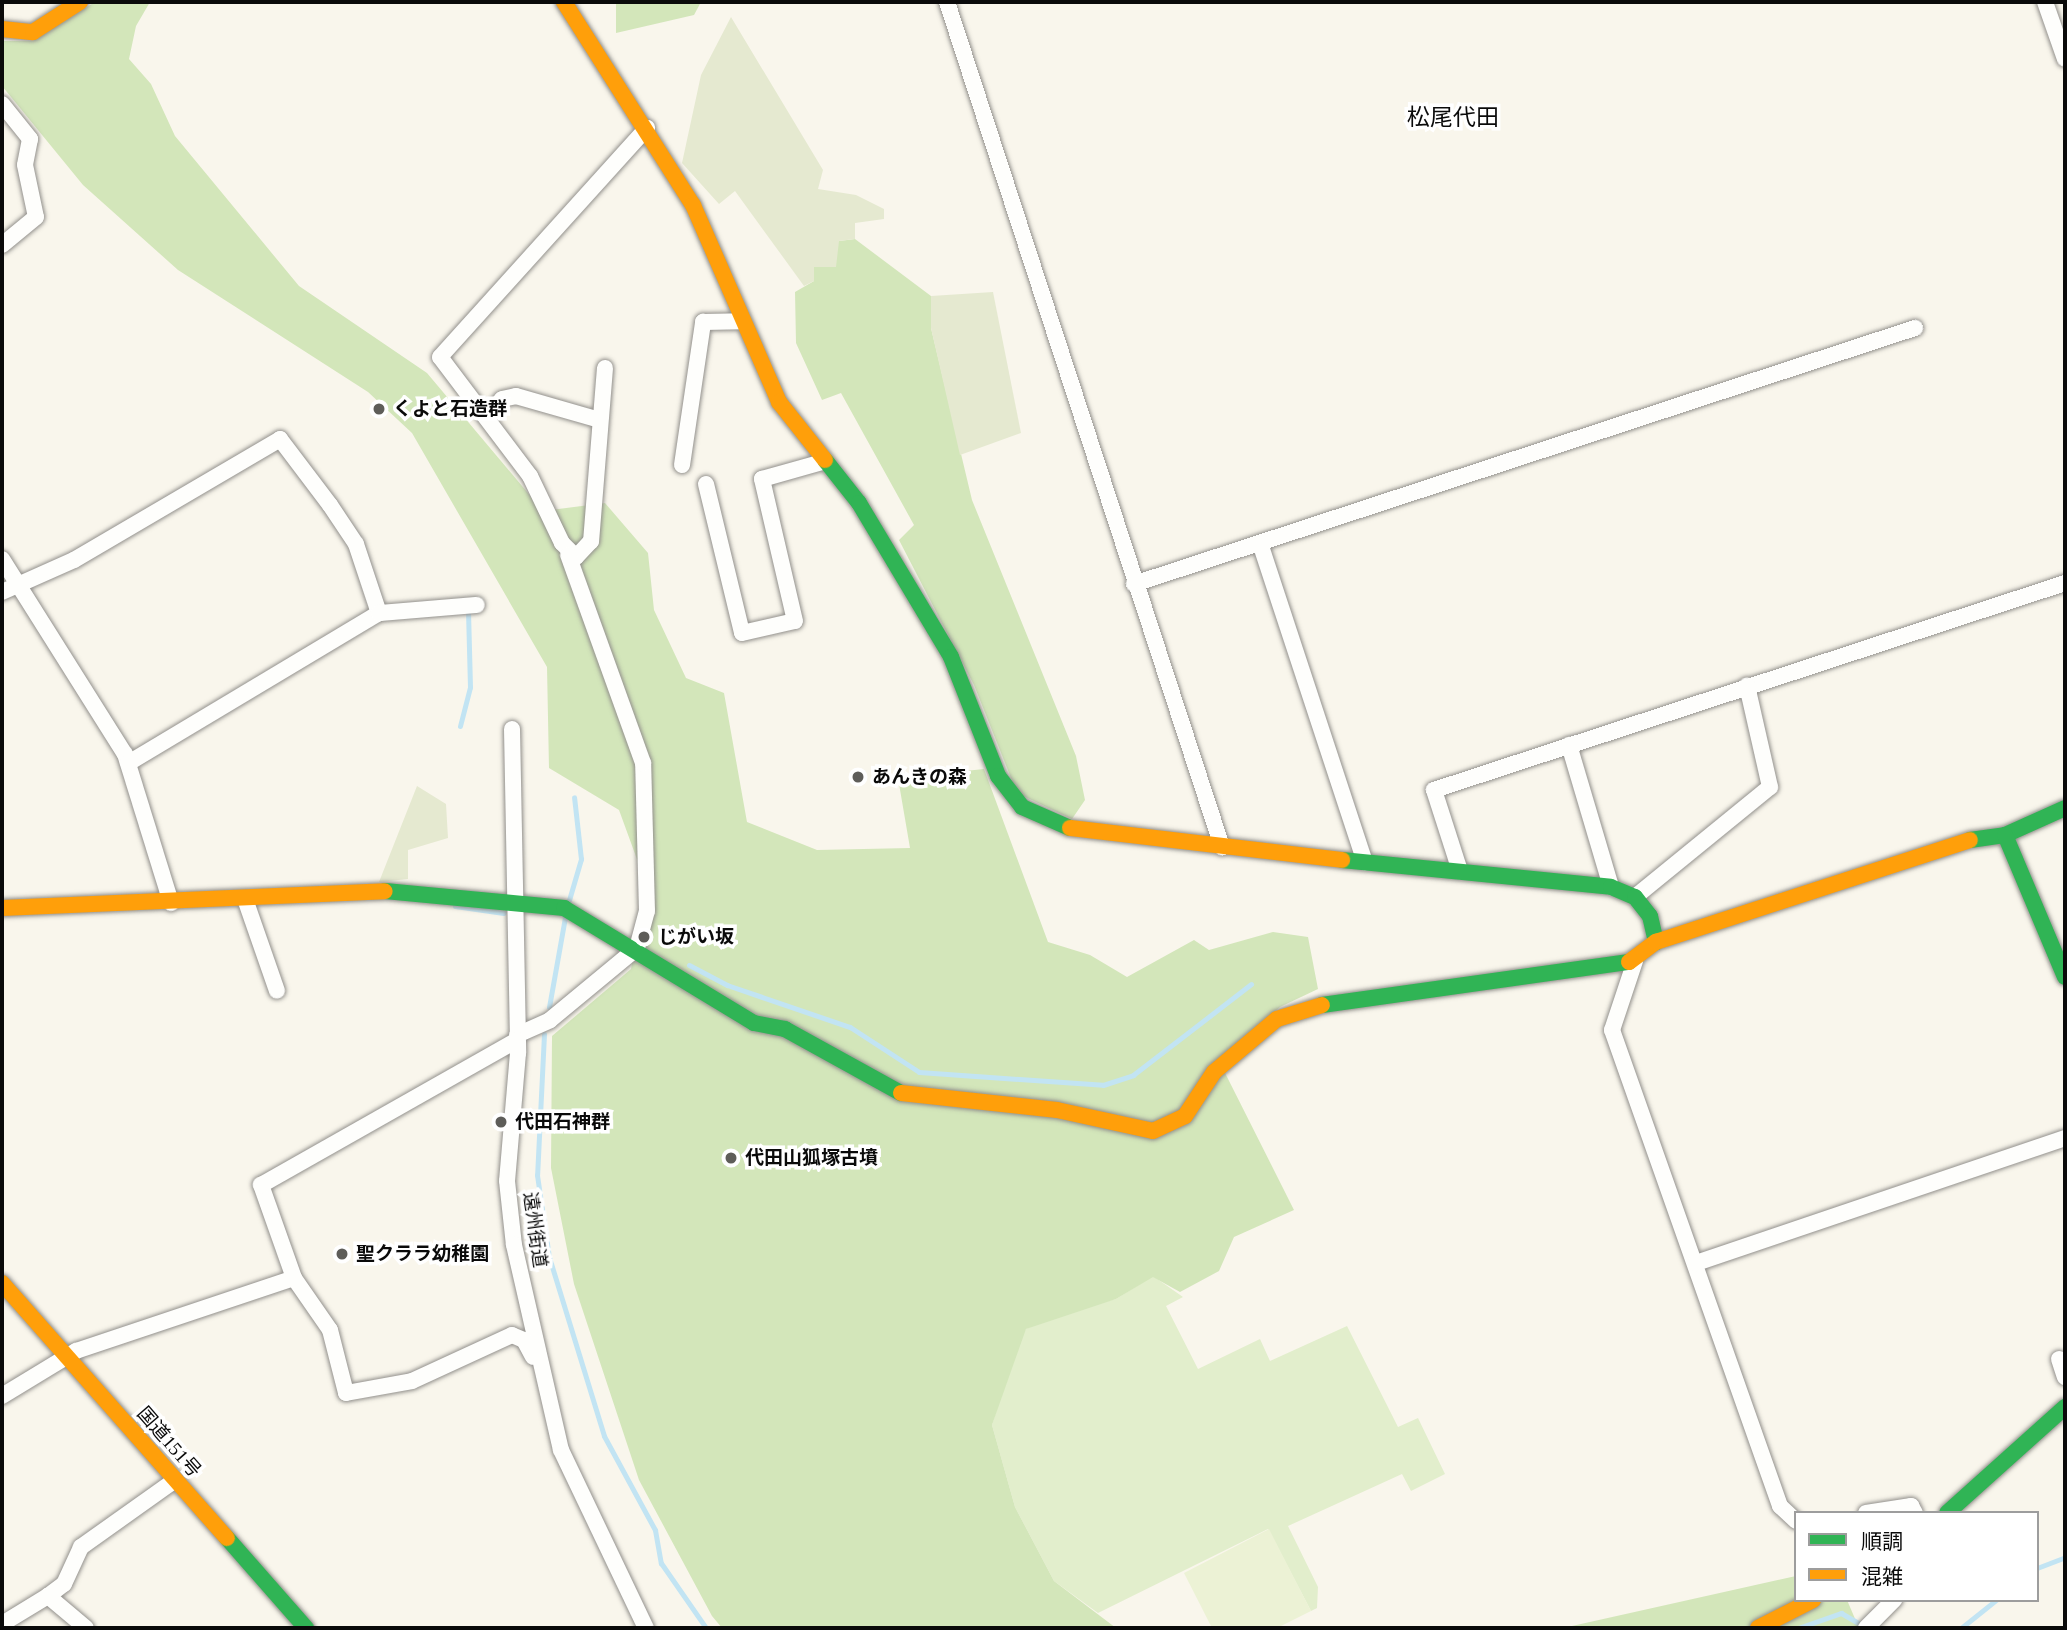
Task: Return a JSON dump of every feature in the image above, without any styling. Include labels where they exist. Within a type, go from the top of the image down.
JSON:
[{"type":"main road","points":[[2,29],[33,32],[80,2]]},
{"type":"main road","points":[[564,2],[647,128],[693,205],[779,402],[859,503],[951,657],[998,776],[1022,807],[1075,831],[1611,887],[1635,897],[1650,916],[1656,942]]},
{"type":"main road","points":[[2,908],[171,903],[413,890],[574,912],[637,948],[754,1023],[785,1029],[891,1092],[1057,1110],[1153,1131],[1185,1116],[1214,1072],[1277,1019],[1315,1006],[1635,961],[1656,942],[1992,833],[2005,835],[2065,808]]},
{"type":"main road","points":[[2005,835],[2065,977]]},
{"type":"main road","name":"国道151号","points":[[2,1283],[306,1628]]},
{"type":"main road","points":[[1950,1511],[2018,1443],[2065,1407]]},
{"type":"main road","points":[[1758,1628],[1810,1602]]},
{"type":"street","points":[[947,2],[1222,847]]},
{"type":"street","points":[[2045,2],[2065,59]]},
{"type":"street","points":[[2,104],[30,139],[25,165],[36,217],[2,245]]},
{"type":"street","points":[[519,1273],[514,1279],[522,1314],[512,1335],[412,1381],[346,1394],[330,1330],[294,1278],[261,1185],[550,1020],[637,948],[647,911],[643,763],[568,555],[544,497],[440,357],[442,349],[528,264],[647,128]]},
{"type":"street","points":[[681,465],[703,321],[742,321]]},
{"type":"street","points":[[1135,584],[1915,328]]},
{"type":"street","points":[[568,555],[583,555],[591,541],[596,419],[605,368]]},
{"type":"street","points":[[486,417],[502,400],[516,397],[596,419]]},
{"type":"street","points":[[8,589],[74,560],[279,439],[356,544],[379,613]]},
{"type":"street","points":[[706,484],[741,633],[794,621],[762,479],[825,461]]},
{"type":"street","points":[[1260,543],[1365,862]]},
{"type":"street","points":[[2,559],[8,589],[128,763],[171,903]]},
{"type":"street","points":[[1460,871],[1434,790],[2065,583]]},
{"type":"street","points":[[128,763],[379,613],[477,605]]},
{"type":"street","points":[[1635,897],[1770,787],[1747,686]]},
{"type":"street","name":"遠州街道","points":[[512,729],[517,1037],[507,1181],[519,1273],[541,1378],[570,1471],[646,1628]]},
{"type":"street","points":[[1569,745],[1611,887]]},
{"type":"street","points":[[245,899],[277,991]]},
{"type":"street","points":[[1635,961],[1612,1030],[1780,1506],[1794,1519]]},
{"type":"street","points":[[1696,1263],[2065,1139]]},
{"type":"street","points":[[2,1396],[66,1357],[294,1278]]},
{"type":"street","points":[[512,1335],[524,1340],[541,1378]]},
{"type":"street","points":[[2059,1359],[2065,1377]]},
{"type":"street","points":[[2,1624],[64,1584],[80,1547],[174,1481]]},
{"type":"street","points":[[1879,1511],[1912,1506],[1914,1511]]},
{"type":"street","points":[[48,1596],[86,1628]]},
{"type":"street","points":[[1866,1628],[1892,1602]]},
{"type":"green space","points":[[95,2],[150,2],[136,26],[129,59],[151,84],[175,136],[299,286],[427,373],[543,511],[605,503],[648,553],[654,610],[686,678],[724,693],[747,822],[817,850],[910,848],[898,778],[984,769],[1048,942],[1090,955],[1127,977],[1194,940],[1209,950],[1273,932],[1308,937],[1318,989],[1280,1007],[1218,1059],[1294,1210],[1234,1237],[1219,1271],[1180,1292],[1153,1277],[1116,1299],[1026,1329],[992,1425],[1015,1507],[1054,1581],[1116,1628],[722,1628],[712,1616],[639,1480],[574,1284],[551,1168],[552,1036],[631,969],[646,884],[619,810],[549,768],[547,667],[412,433],[368,392],[178,270],[83,185],[2,86],[2,41],[33,41]]},
{"type":"green space","points":[[616,2],[701,2],[694,15],[616,33]]},
{"type":"green space","points":[[731,17],[823,170],[818,189],[856,195],[884,209],[884,219],[855,223],[855,239],[839,241],[836,267],[814,267],[814,281],[804,286],[735,191],[719,204],[682,163],[701,75]]},
{"type":"green space","points":[[855,239],[931,296],[931,328],[972,500],[1076,756],[1085,800],[1072,819],[1017,793],[974,685],[899,540],[914,525],[841,393],[822,400],[796,343],[795,292],[814,281],[814,267],[839,241]]},
{"type":"green space","points":[[993,292],[1021,433],[960,455],[931,328],[931,296]]},
{"type":"green space","points":[[417,786],[446,804],[448,838],[408,850],[408,879],[379,882]]},
{"type":"green space","points":[[1153,1276],[1183,1297],[1166,1306],[1198,1369],[1260,1339],[1270,1361],[1347,1326],[1398,1427],[1418,1418],[1445,1474],[1411,1491],[1402,1474],[1288,1526],[1318,1587],[1317,1608],[1311,1611],[1268,1529],[1098,1613],[1054,1581],[1015,1507],[992,1425],[1018,1341],[1026,1329],[1055,1314],[1116,1299]]},
{"type":"green space","points":[[1269,1529],[1311,1611],[1277,1628],[1212,1628],[1184,1573]]},
{"type":"green space","points":[[1794,1576],[1794,1602],[1848,1602],[1859,1628],[1563,1628]]},
{"type":"waterway","points":[[460,726],[470,687],[468,612]]},
{"type":"waterway","points":[[569,900],[581,859],[574,797]]},
{"type":"waterway","points":[[455,906],[504,913]]},
{"type":"waterway","points":[[549,1007],[565,917]]},
{"type":"waterway","points":[[689,965],[727,985],[850,1027],[919,1072],[1103,1085],[1133,1075],[1251,984]]},
{"type":"waterway","points":[[544,1034],[537,1175],[549,1257],[604,1436],[655,1530],[661,1563],[706,1628]]},
{"type":"waterway","points":[[2039,1567],[2065,1557]]},
{"type":"waterway","points":[[1961,1628],[1994,1602]]},
{"type":"waterway","points":[[1798,1628],[1841,1613],[1860,1624]]},
{"type":"traffic: fast","points":[[825,460],[859,503],[951,657],[998,776],[1022,807],[1070,828]]},
{"type":"traffic: fast","points":[[2005,835],[2065,808]]},
{"type":"traffic: fast","points":[[1970,840],[2005,835],[2065,977]]},
{"type":"traffic: fast","points":[[1342,860],[1611,887],[1635,897],[1650,916],[1656,942]]},
{"type":"traffic: fast","points":[[385,891],[564,908],[754,1023],[785,1029],[901,1093]]},
{"type":"traffic: fast","points":[[1322,1005],[1629,962]]},
{"type":"traffic: fast","points":[[1949,1511],[2065,1407]]},
{"type":"traffic: fast","points":[[227,1538],[306,1628]]},
{"type":"traffic: slow","points":[[2,29],[33,32],[80,2]]},
{"type":"traffic: slow","points":[[564,2],[693,205],[779,402],[825,460]]},
{"type":"traffic: slow","points":[[1070,828],[1342,860]]},
{"type":"traffic: slow","points":[[1629,962],[1656,942],[1970,840]]},
{"type":"traffic: slow","points":[[2,908],[385,891]]},
{"type":"traffic: slow","points":[[901,1093],[1057,1110],[1153,1131],[1185,1116],[1214,1072],[1277,1019],[1322,1005]]},
{"type":"traffic: slow","points":[[2,1283],[227,1538]]},
{"type":"traffic: slow","points":[[1758,1628],[1809,1602]]},
{"type":"place","name":"くよと石造群","points":[[379,409]]},
{"type":"place","name":"あんきの森","points":[[858,777]]},
{"type":"place","name":"じがい坂","points":[[644,937]]},
{"type":"place","name":"代田石神群","points":[[501,1122]]},
{"type":"place","name":"代田山狐塚古墳","points":[[731,1158]]},
{"type":"place","name":"聖クララ幼稚園","points":[[342,1254]]},
{"type":"district","name":"松尾代田","points":[[1453,118]]}]
